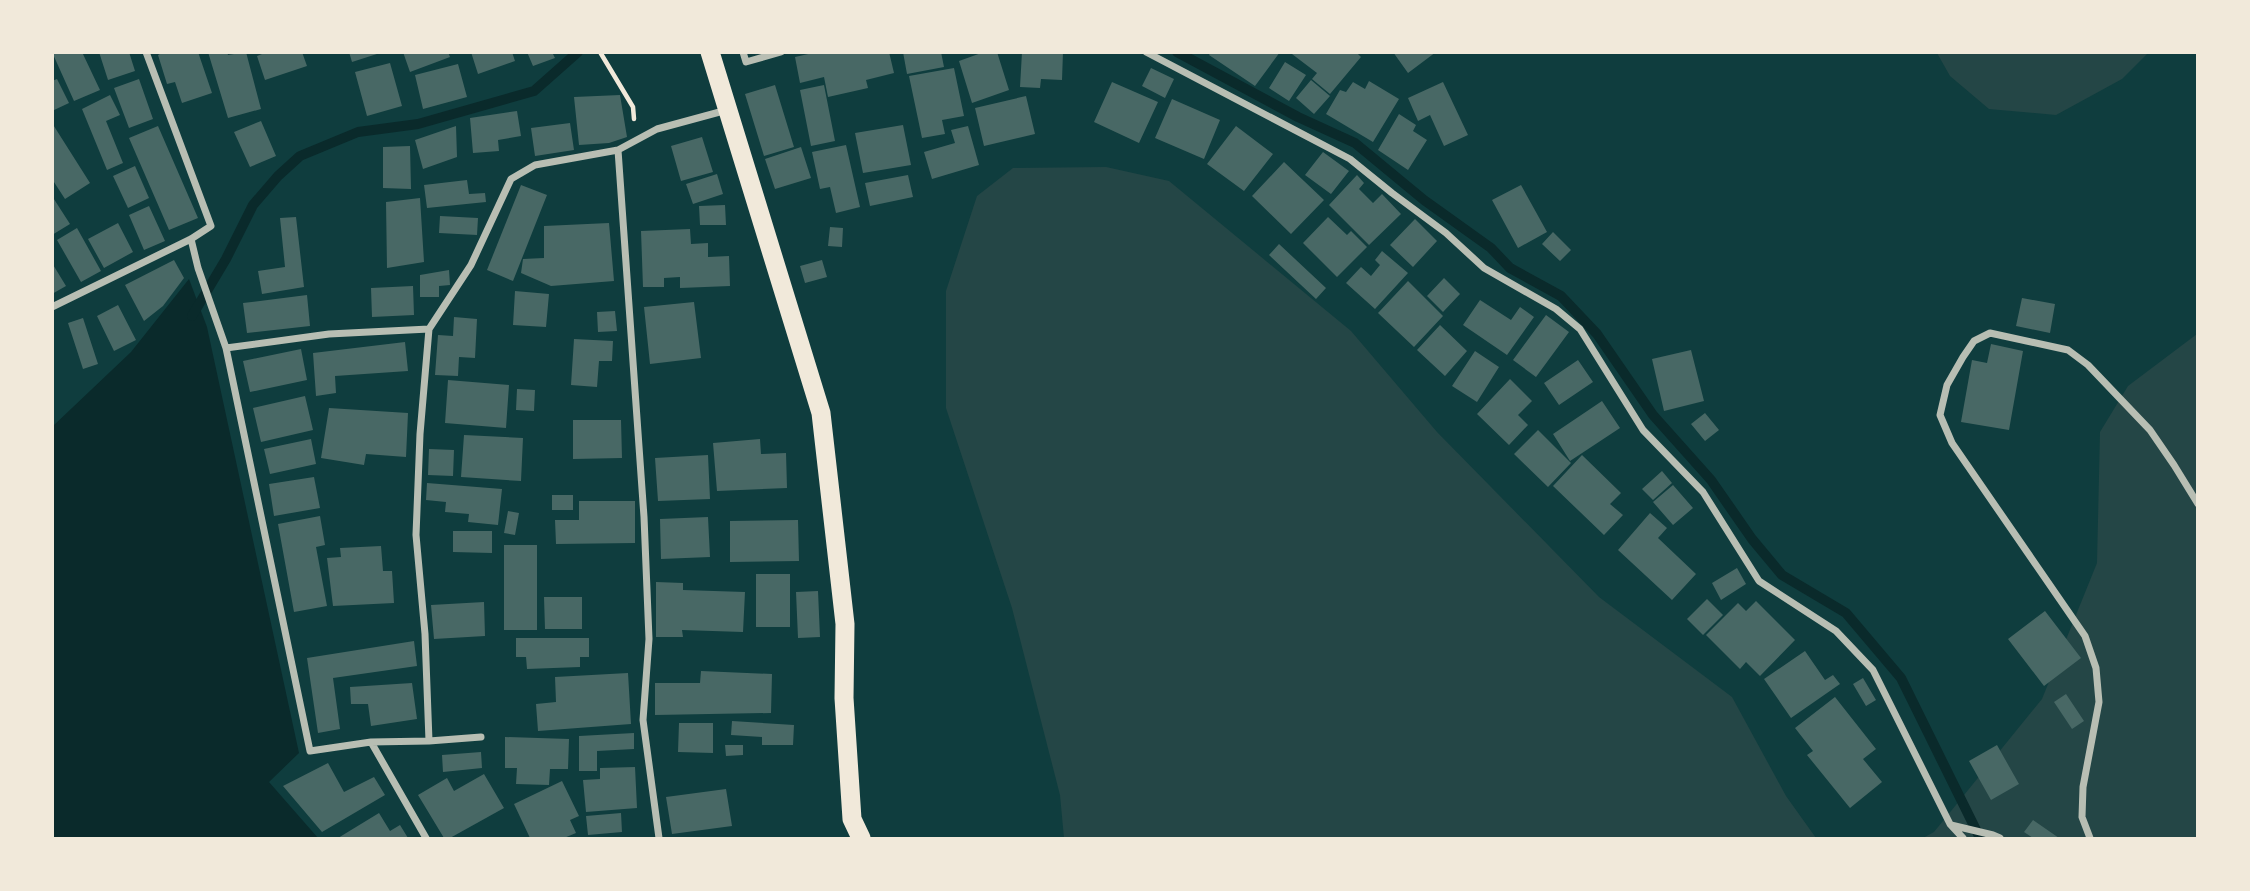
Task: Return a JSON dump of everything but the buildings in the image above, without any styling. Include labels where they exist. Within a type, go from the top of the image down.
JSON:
[{"type":"highway","points":[[710,52],[821,413],[845,624],[844,698],[852,819],[861,838]]},
{"type":"street","points":[[52,307],[191,239],[211,226],[146,52]]},
{"type":"street","points":[[743,52],[746,62],[781,52]]},
{"type":"street","points":[[1146,52],[1350,159],[1446,233],[1484,268],[1556,309],[1580,329],[1643,430],[1703,492],[1759,581],[1836,631],[1872,670],[1950,824],[1963,838]]},
{"type":"street","points":[[429,741],[425,635],[416,535],[420,434],[429,329],[471,265],[511,178],[536,165],[618,150],[657,129],[727,110]]},
{"type":"street","points":[[618,150],[644,517],[649,639],[643,720],[659,838]]},
{"type":"street","points":[[191,239],[198,268],[226,348],[310,751],[371,742],[481,737]]},
{"type":"street","points":[[226,348],[329,334],[429,329]]},
{"type":"street","points":[[2090,838],[2082,817],[2083,787],[2099,702],[2096,668],[2085,636],[1952,443],[1940,415],[1947,385],[1962,356],[1974,341],[1990,333],[2068,350],[2088,365],[2150,430],[2174,464],[2197,505]]},
{"type":"street","points":[[371,742],[426,838]]},
{"type":"street","points":[[1950,824],[2000,838]]},
{"type":"path","points":[[601,55],[633,107],[635,141]]},
{"type":"shaded area","points":[[1937,53],[2148,53],[2122,79],[2056,115],[1989,109],[1950,76]]},
{"type":"shaded area","points":[[1106,167],[1169,181],[1351,331],[1437,432],[1599,597],[1732,697],[1786,796],[1816,838],[1064,838],[1060,795],[1012,608],[946,408],[946,291],[977,196],[1013,168]]},
{"type":"shaded area","points":[[189,279],[207,327],[299,753],[269,782],[318,838],[53,838],[53,426],[131,352]]},
{"type":"shaded area","points":[[2197,334],[2197,838],[1923,838],[1934,832],[2042,699],[2097,563],[2100,432],[2128,386]]},
{"type":"waterway","points":[[192,316],[226,259],[253,205],[300,156],[358,132],[418,124],[534,91],[578,52]]},
{"type":"waterway","points":[[1177,52],[1298,117],[1355,143],[1424,200],[1491,248],[1510,268],[1561,296],[1597,334],[1653,415],[1711,480],[1752,539],[1782,575],[1846,613],[1901,678],[1980,838]]}]
